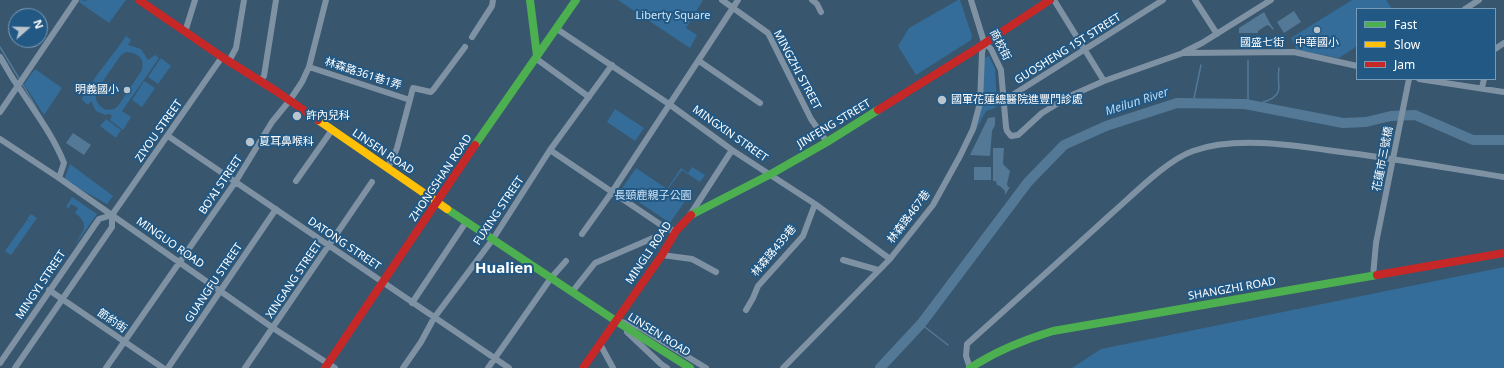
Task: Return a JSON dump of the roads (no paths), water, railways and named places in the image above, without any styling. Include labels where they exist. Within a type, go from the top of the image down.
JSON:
[{"type":"street","points":[[0,112],[76,0]]},
{"type":"street","name":"LINSEN ROAD","points":[[139,0],[290,100],[436,202],[690,368]]},
{"type":"street","points":[[186,32],[195,0]]},
{"type":"street","name":"ZIYOU STREET","points":[[15,368],[112,227],[112,215],[168,136],[236,48],[244,0]]},
{"type":"street","points":[[260,80],[264,76],[276,0]]},
{"type":"street","name":"BO'AI STREET","points":[[106,368],[236,181],[272,122],[290,100],[309,67],[326,0]]},
{"type":"street","points":[[472,37],[492,6],[493,0]]},
{"type":"street","points":[[530,0],[538,58],[589,97]]},
{"type":"street","name":"ZHONGSHAN ROAD","points":[[329,366],[383,282],[411,243],[436,202],[538,58],[576,0]]},
{"type":"street","name":"MINGZHI STREET","points":[[722,0],[768,33],[811,119],[827,142]]},
{"type":"street","points":[[582,234],[612,192],[738,0]]},
{"type":"street","points":[[812,0],[817,4],[821,12]]},
{"type":"street","name":"商校街","points":[[971,0],[984,42],[991,49],[1001,70],[1007,131],[1011,136],[1018,134],[1042,113],[1056,104],[1104,81]]},
{"type":"street","name":"JINFENG STREET","points":[[689,216],[771,174],[827,142],[1050,0]]},
{"type":"street","points":[[1054,0],[1104,81]]},
{"type":"street","name":"GUOSHENG 1ST STREET","points":[[1003,101],[1164,0]]},
{"type":"street","points":[[1195,0],[1217,34]]},
{"type":"street","points":[[1183,53],[1217,34],[1271,0]]},
{"type":"street","points":[[1467,8],[1478,1]]},
{"type":"street","name":"MINGXIN STREET","points":[[557,28],[669,104],[732,150],[815,204],[890,259]]},
{"type":"street","name":"林森路467巷","points":[[783,368],[890,259],[933,204],[960,156],[973,128],[980,103],[982,53],[984,42]]},
{"type":"street","points":[[386,166],[391,163],[397,148],[413,88],[431,92],[438,85],[465,47]]},
{"type":"street","name":"國盛七街","points":[[1104,81],[1183,53],[1294,52],[1356,66]]},
{"type":"street","points":[[0,57],[20,83],[61,153],[64,163],[59,178]]},
{"type":"street","points":[[699,61],[760,103]]},
{"type":"street","name":"FUXING STREET","points":[[405,366],[421,342],[434,318],[493,239],[550,150],[612,65]]},
{"type":"street","name":"林森路361巷1弄","points":[[309,67],[410,100]]},
{"type":"street","name":"花蓮市三號橋","points":[[1373,276],[1376,243],[1409,80]]},
{"type":"street","points":[[1426,80],[1504,92]]},
{"type":"street","points":[[1482,88],[1484,80]]},
{"type":"street","points":[[296,181],[332,130]]},
{"type":"street","name":"DATONG STREET","points":[[168,136],[236,181],[329,247],[509,368]]},
{"type":"street","name":"MINGUO ROAD","points":[[0,139],[59,178],[329,366]]},
{"type":"street","points":[[970,368],[966,356],[967,344],[1133,195],[1176,159],[1194,150],[1226,145],[1292,145],[1504,177]]},
{"type":"street","points":[[550,150],[667,229],[676,230]]},
{"type":"street","name":"MINGLI ROAD","points":[[583,368],[662,255],[676,230],[689,216],[732,150]]},
{"type":"street","name":"XINGANG STREET","points":[[245,368],[372,182]]},
{"type":"street","name":"林森路439巷","points":[[746,310],[758,286],[802,236],[815,204]]},
{"type":"street","name":"GUANGFU STREET","points":[[168,368],[276,209]]},
{"type":"street","name":"MINGYI STREET","points":[[0,363],[99,219],[112,215]]},
{"type":"street","points":[[412,303],[466,222]]},
{"type":"street","points":[[572,292],[595,263],[660,235],[667,229]]},
{"type":"street","name":"SHANGZHI ROAD","points":[[970,368],[995,352],[1029,338],[1053,331],[1461,262],[1504,253]]},
{"type":"street","points":[[662,255],[692,259],[716,272]]},
{"type":"street","points":[[488,368],[551,278],[566,260]]},
{"type":"street","points":[[843,260],[878,270]]},
{"type":"street","name":"節約街","points":[[49,290],[163,368]]},
{"type":"street","name":"LINSEN ROAD","points":[[616,321],[667,368]]},
{"type":"street","name":"LINSEN ROAD","points":[[616,321],[639,327],[706,368]]},
{"type":"street","points":[[600,344],[613,368]]},
{"type":"waterway","points":[[1270,25],[1273,29]]},
{"type":"waterway","points":[[0,47],[20,80]]},
{"type":"waterway","points":[[1248,60],[1248,105]]},
{"type":"waterway","points":[[1193,103],[1201,65]]},
{"type":"waterway","points":[[1252,106],[1269,100],[1276,95],[1279,87],[1279,68]]},
{"type":"waterway","points":[[22,83],[42,118]]},
{"type":"waterway","name":"Meilun River","points":[[880,368],[921,324],[1028,182],[1064,145],[1106,126],[1177,103],[1245,104],[1343,123],[1366,122],[1391,116],[1415,115],[1473,140],[1504,140]]},
{"type":"waterway","points":[[921,324],[948,345]]},
{"type":"place","name":"中華國小","points":[[1317,30]]},
{"type":"place","name":"明義國小","points":[[127,90]]},
{"type":"place","name":"國軍花蓮總醫院進豐門診處","points":[[942,100]]},
{"type":"place","name":"許內兒科","points":[[297,116]]},
{"type":"place","name":"夏耳鼻喉科","points":[[250,142]]},
{"type":"district","name":"Hualien","points":[[504,269]]},
{"type":"park label","name":"Liberty Square","points":[[673,16]]},
{"type":"park label","name":"長頸鹿親子公園","points":[[653,196]]}]
